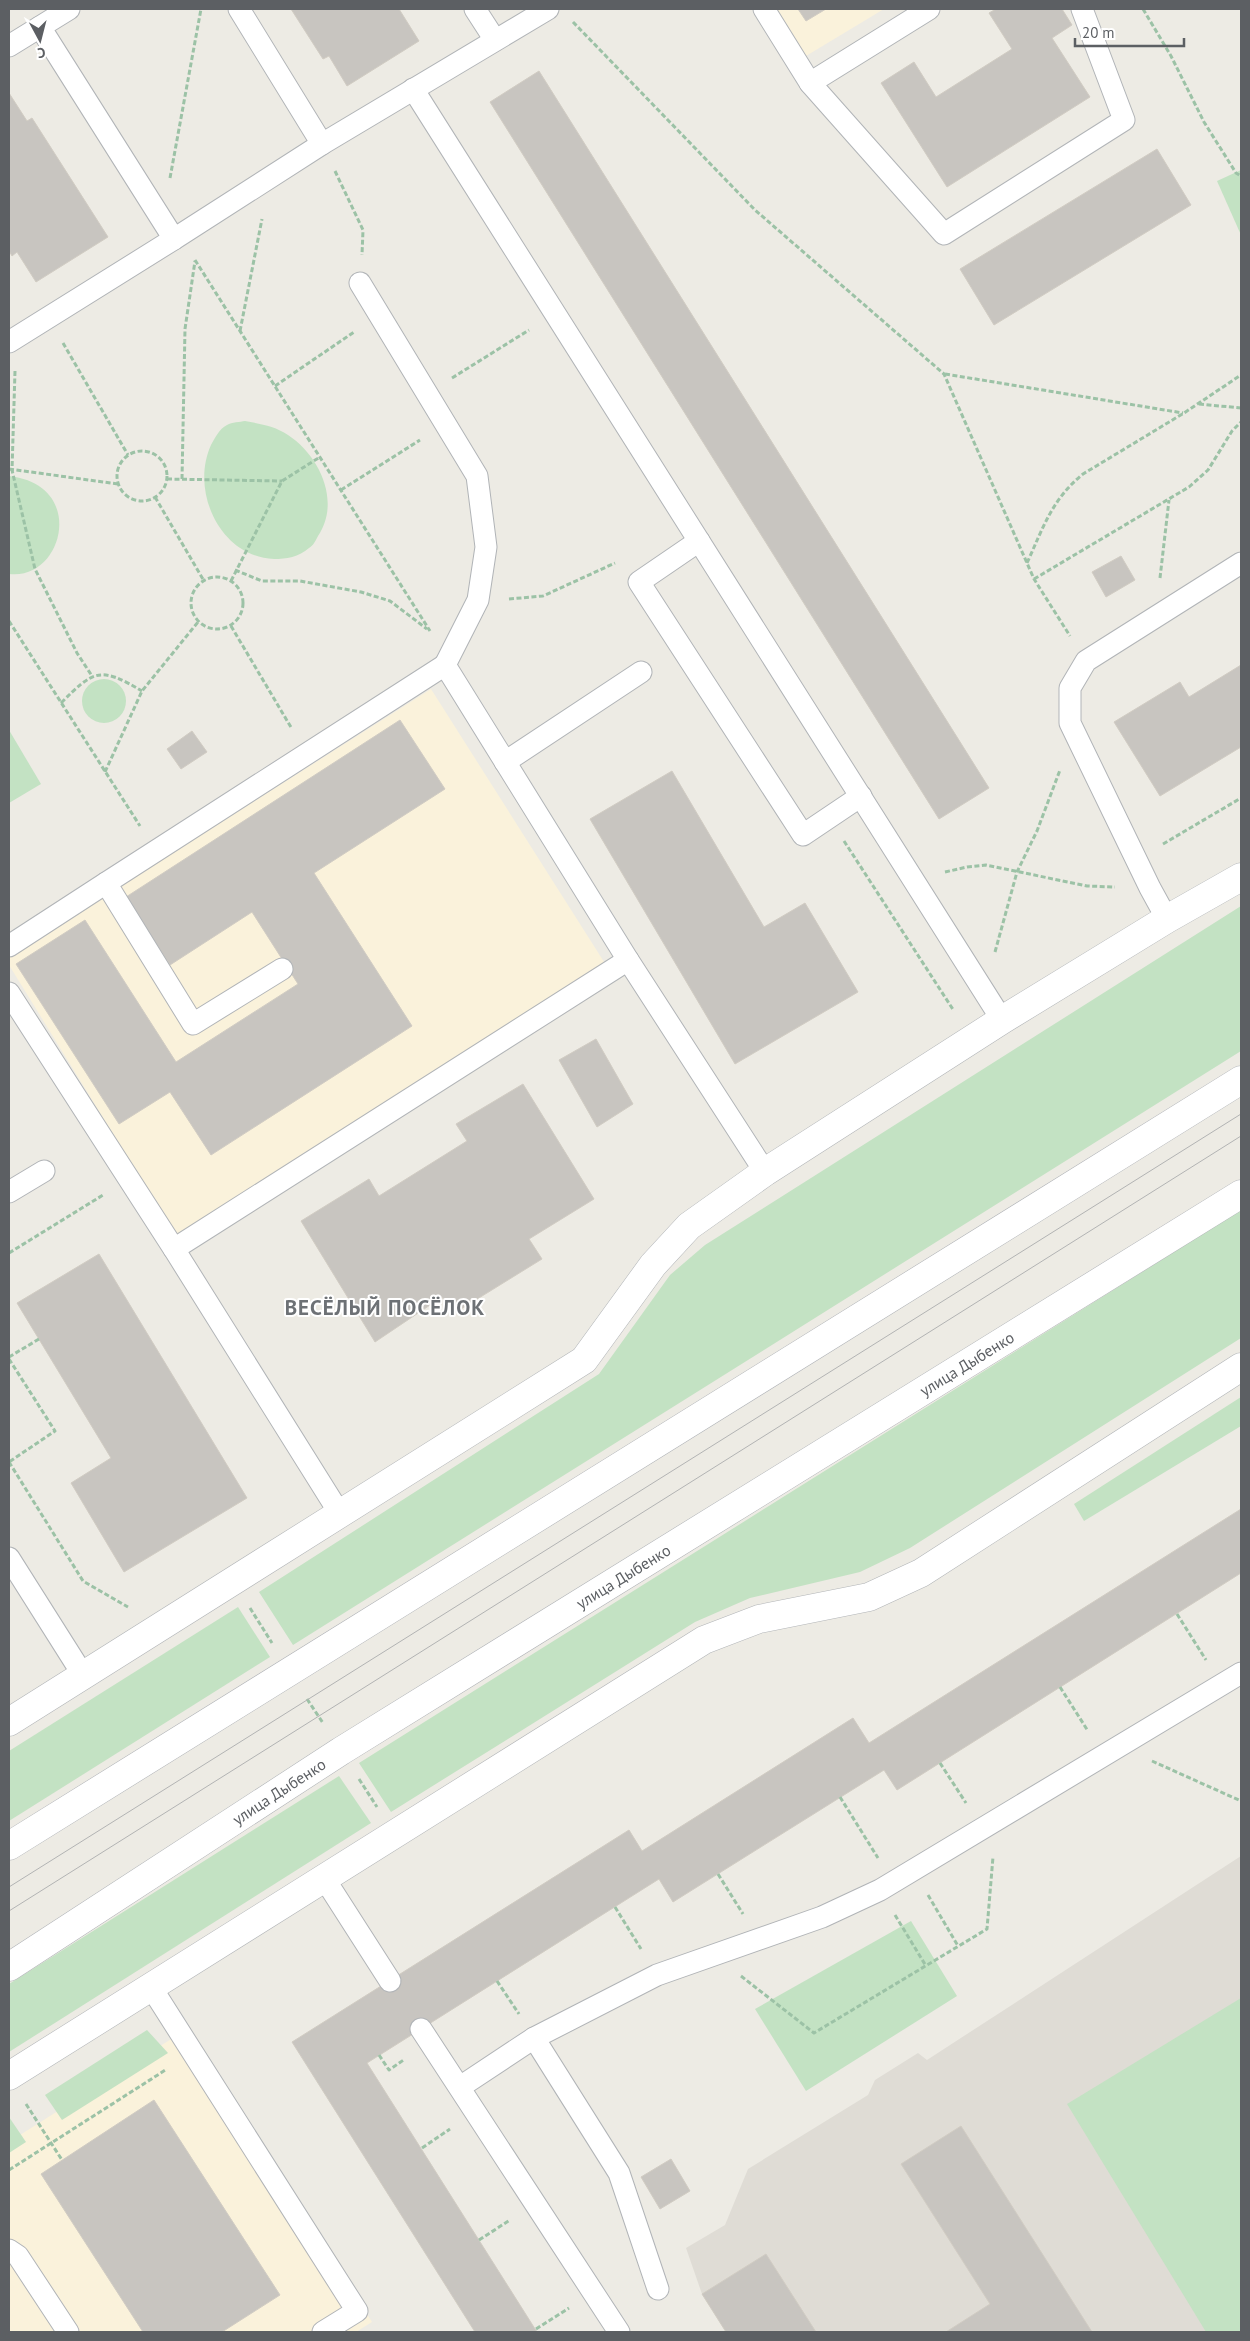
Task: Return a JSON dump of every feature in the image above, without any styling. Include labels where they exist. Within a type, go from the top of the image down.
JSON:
[{"type":"street","points":[[9,1722],[584,1360],[653,1265],[689,1226],[766,1172],[1002,1020],[1241,877]]},
{"type":"street","points":[[9,1846],[289,1670],[1241,1080]]},
{"type":"street","name":"улица Дыбенко","points":[[9,1967],[341,1751],[1241,1194]]},
{"type":"street","points":[[9,2076],[704,1640],[759,1620],[869,1597],[921,1573],[1241,1368]]},
{"type":"lane","points":[[9,46],[69,9]]},
{"type":"lane","points":[[239,9],[322,144]]},
{"type":"lane","points":[[474,9],[495,40]]},
{"type":"lane","points":[[764,9],[810,83],[944,234],[1124,120],[1082,9]]},
{"type":"lane","points":[[810,83],[930,9]]},
{"type":"lane","points":[[11,336],[48,317],[168,231],[271,176],[413,88],[495,40],[558,12]]},
{"type":"lane","points":[[40,27],[168,231]]},
{"type":"lane","points":[[413,88],[1002,1020]]},
{"type":"lane","points":[[9,946],[446,665],[478,600],[486,547],[477,476],[360,283]]},
{"type":"lane","points":[[700,542],[640,582],[803,835],[861,796]]},
{"type":"lane","points":[[1168,919],[1150,888],[1070,723],[1070,688],[1086,661],[1241,563]]},
{"type":"lane","points":[[446,665],[628,960],[766,1172]]},
{"type":"lane","points":[[505,762],[641,672]]},
{"type":"lane","points":[[106,884],[194,1024],[282,968]]},
{"type":"lane","points":[[174,1249],[628,960]]},
{"type":"lane","points":[[9,993],[174,1249],[340,1514]]},
{"type":"lane","points":[[9,1192],[44,1171]]},
{"type":"lane","points":[[9,1558],[83,1675]]},
{"type":"lane","points":[[460,2087],[534,2038],[656,1975],[822,1917],[886,1886],[1241,1672]]},
{"type":"lane","points":[[324,1878],[390,1981]]},
{"type":"lane","points":[[151,1987],[357,2311],[323,2332]]},
{"type":"lane","points":[[421,2029],[619,2332]]},
{"type":"lane","points":[[534,2038],[618,2173],[658,2289]]},
{"type":"lane","points":[[9,2250],[18,2256],[68,2332]]},
{"type":"path","points":[[202,9],[168,231],[186,246],[195,260],[430,630],[446,665]]},
{"type":"path","points":[[1143,9],[1171,56],[1204,122],[1236,173],[1241,176]]},
{"type":"path","points":[[558,12],[754,210],[944,374],[1034,579],[1086,661]]},
{"type":"path","points":[[322,144],[363,230],[360,283]]},
{"type":"path","points":[[240,331],[271,176]]},
{"type":"path","points":[[182,479],[185,329],[195,260]]},
{"type":"path","points":[[428,393],[555,314]]},
{"type":"path","points":[[275,386],[379,315]]},
{"type":"path","points":[[48,317],[128,455]]},
{"type":"path","points":[[11,336],[10,469],[35,569],[77,653],[92,676]]},
{"type":"path","points":[[944,374],[1184,413]]},
{"type":"path","points":[[1027,564],[1055,502],[1068,486],[1083,474],[1184,413],[1241,375]]},
{"type":"path","points":[[1198,404],[1241,408]]},
{"type":"path","points":[[1034,579],[1189,488],[1208,470],[1232,431],[1241,422]]},
{"type":"path","points":[[341,490],[446,423]]},
{"type":"path","points":[[139,451],[150,452],[160,458],[166,467],[167,479],[163,490],[155,497],[145,501],[134,500],[124,494],[118,484],[117,473],[120,462],[128,455],[139,451]]},
{"type":"path","points":[[231,581],[282,481],[320,458]]},
{"type":"path","points":[[10,469],[118,484]]},
{"type":"path","points":[[167,479],[282,481]]},
{"type":"path","points":[[155,497],[204,581]]},
{"type":"path","points":[[1156,617],[1169,499]]},
{"type":"path","points":[[478,600],[543,596],[606,569],[622,559]]},
{"type":"path","points":[[235,570],[262,580],[300,581],[361,592],[390,601],[430,630]]},
{"type":"path","points":[[222,577],[231,581],[241,593],[243,609],[239,619],[231,626],[220,630],[208,628],[198,622],[193,614],[191,605],[192,595],[204,581],[222,577]]},
{"type":"path","points":[[9,621],[156,852]]},
{"type":"path","points":[[105,772],[142,691],[198,622]]},
{"type":"path","points":[[231,626],[307,754]]},
{"type":"path","points":[[61,703],[80,683],[92,676],[105,674],[118,677],[142,691]]},
{"type":"path","points":[[984,991],[1017,872],[1036,831],[1075,733]]},
{"type":"path","points":[[1136,859],[1241,798]]},
{"type":"path","points":[[829,817],[954,1010]]},
{"type":"path","points":[[909,873],[939,874],[967,867],[986,865],[1087,886],[1150,888]]},
{"type":"path","points":[[9,1253],[103,1195]]},
{"type":"path","points":[[39,1339],[9,1358],[55,1431],[9,1462],[83,1581],[133,1610]]},
{"type":"path","points":[[233,1582],[394,1834]]},
{"type":"path","points":[[1177,1614],[1221,1685]]},
{"type":"path","points":[[1060,1687],[1103,1756]]},
{"type":"path","points":[[722,1953],[734,1970],[814,2033],[986,1929],[993,1854],[982,1829],[940,1763]]},
{"type":"path","points":[[1169,1768],[1241,1801]]},
{"type":"path","points":[[840,1797],[926,1966]]},
{"type":"path","points":[[913,1870],[958,1946]]},
{"type":"path","points":[[718,1874],[759,1940]]},
{"type":"path","points":[[616,1907],[656,1975]]},
{"type":"path","points":[[497,1981],[534,2038]]},
{"type":"path","points":[[9,2170],[145,2084]]},
{"type":"path","points":[[23,2099],[62,2160]]},
{"type":"path","points":[[479,2240],[535,2203]]},
{"type":"path","points":[[536,2329],[593,2292]]},
{"type":"shaded area","points":[[777,9],[884,9],[806,56]]},
{"type":"shaded area","points":[[431,689],[606,965],[177,1238],[9,965],[9,957]]},
{"type":"shaded area","points":[[1241,1856],[1241,2332],[726,2332],[702,2294],[686,2248],[725,2225],[748,2169],[868,2095],[875,2080],[918,2053],[927,2060]]},
{"type":"shaded area","points":[[187,2029],[372,2322],[356,2332],[9,2332],[9,2142]]},
{"type":"green space","points":[[1241,170],[1241,235],[1217,181]]},
{"type":"green space","points":[[245,421],[273,427],[288,435],[309,455],[318,467],[324,481],[328,509],[325,523],[313,544],[297,555],[274,559],[255,555],[238,547],[214,519],[207,501],[204,482],[205,463],[211,445],[217,434],[224,427],[231,423]]},
{"type":"green space","points":[[9,476],[34,483],[50,496],[58,513],[59,531],[54,548],[43,563],[28,572],[9,574]]},
{"type":"green space","points":[[100,679],[108,679],[120,685],[126,701],[120,717],[108,723],[100,723],[88,717],[82,705],[82,697],[88,685]]},
{"type":"green space","points":[[9,730],[41,784],[9,803]]},
{"type":"green space","points":[[1241,906],[1241,1051],[293,1645],[259,1592],[599,1374],[670,1275],[705,1245]]},
{"type":"green space","points":[[1241,1210],[1241,1338],[910,1548],[860,1572],[750,1598],[695,1622],[391,1812],[359,1763]]},
{"type":"green space","points":[[1241,1397],[1241,1426],[1084,1521],[1074,1504]]},
{"type":"green space","points":[[238,1607],[270,1657],[9,1821],[9,1751]]},
{"type":"green space","points":[[339,1776],[371,1823],[9,2052],[9,1984]]},
{"type":"green space","points":[[911,1921],[957,1996],[806,2091],[755,2009]]},
{"type":"green space","points":[[1241,1998],[1241,2332],[1206,2332],[1067,2104]]},
{"type":"green space","points":[[147,2030],[168,2053],[62,2120],[45,2095]]},
{"type":"green space","points":[[9,2117],[26,2142],[9,2153]]},
{"type":"building","points":[[291,9],[399,9],[419,41],[347,86],[329,56],[323,59]]},
{"type":"building","points":[[798,9],[826,9],[806,21]]},
{"type":"building","points":[[996,9],[1062,9],[1072,25],[1052,38],[1090,97],[947,187],[881,83],[914,62],[936,97],[1012,49],[989,13]]},
{"type":"building","points":[[539,71],[989,788],[939,819],[490,102]]},
{"type":"building","points":[[9,93],[27,121],[32,118],[108,237],[36,282],[17,252],[12,256],[9,251]]},
{"type":"building","points":[[1157,149],[1191,205],[994,325],[960,269]]},
{"type":"building","points":[[1121,556],[1135,580],[1106,597],[1092,572]]},
{"type":"building","points":[[1241,665],[1241,747],[1160,796],[1114,722],[1180,682],[1189,697]]},
{"type":"building","points":[[400,720],[445,789],[314,873],[412,1026],[211,1155],[170,1092],[119,1124],[16,964],[85,920],[176,1062],[298,984],[252,912],[170,965],[126,897]]},
{"type":"building","points":[[192,731],[207,752],[181,769],[167,749]]},
{"type":"building","points":[[672,771],[764,927],[805,903],[858,992],[735,1064],[590,819]]},
{"type":"building","points":[[596,1039],[633,1104],[597,1127],[559,1060]]},
{"type":"building","points":[[523,1084],[594,1199],[529,1239],[542,1259],[453,1314],[442,1297],[375,1342],[301,1221],[369,1179],[379,1196],[467,1141],[456,1124]]},
{"type":"building","points":[[99,1254],[247,1498],[124,1572],[71,1483],[111,1458],[17,1303]]},
{"type":"building","points":[[1241,1509],[1241,1573],[897,1790],[884,1770],[673,1902],[659,1879],[367,2063],[537,2332],[475,2332],[292,2042],[629,1830],[642,1851],[853,1718],[869,1743]]},
{"type":"building","points":[[154,2100],[280,2295],[222,2332],[143,2332],[41,2174]]},
{"type":"building","points":[[961,2126],[1092,2332],[946,2332],[990,2304],[901,2164]]},
{"type":"building","points":[[671,2159],[690,2191],[660,2209],[641,2177]]},
{"type":"building","points":[[766,2254],[816,2332],[726,2332],[702,2294]]},
{"type":"tram line","points":[[9,1887],[1241,1114]]},
{"type":"tram line","points":[[9,1911],[1241,1136]]},
{"type":"district","name":"ВЕСЁЛЫЙ ПОСЁЛОК","points":[[385,1307]]}]
